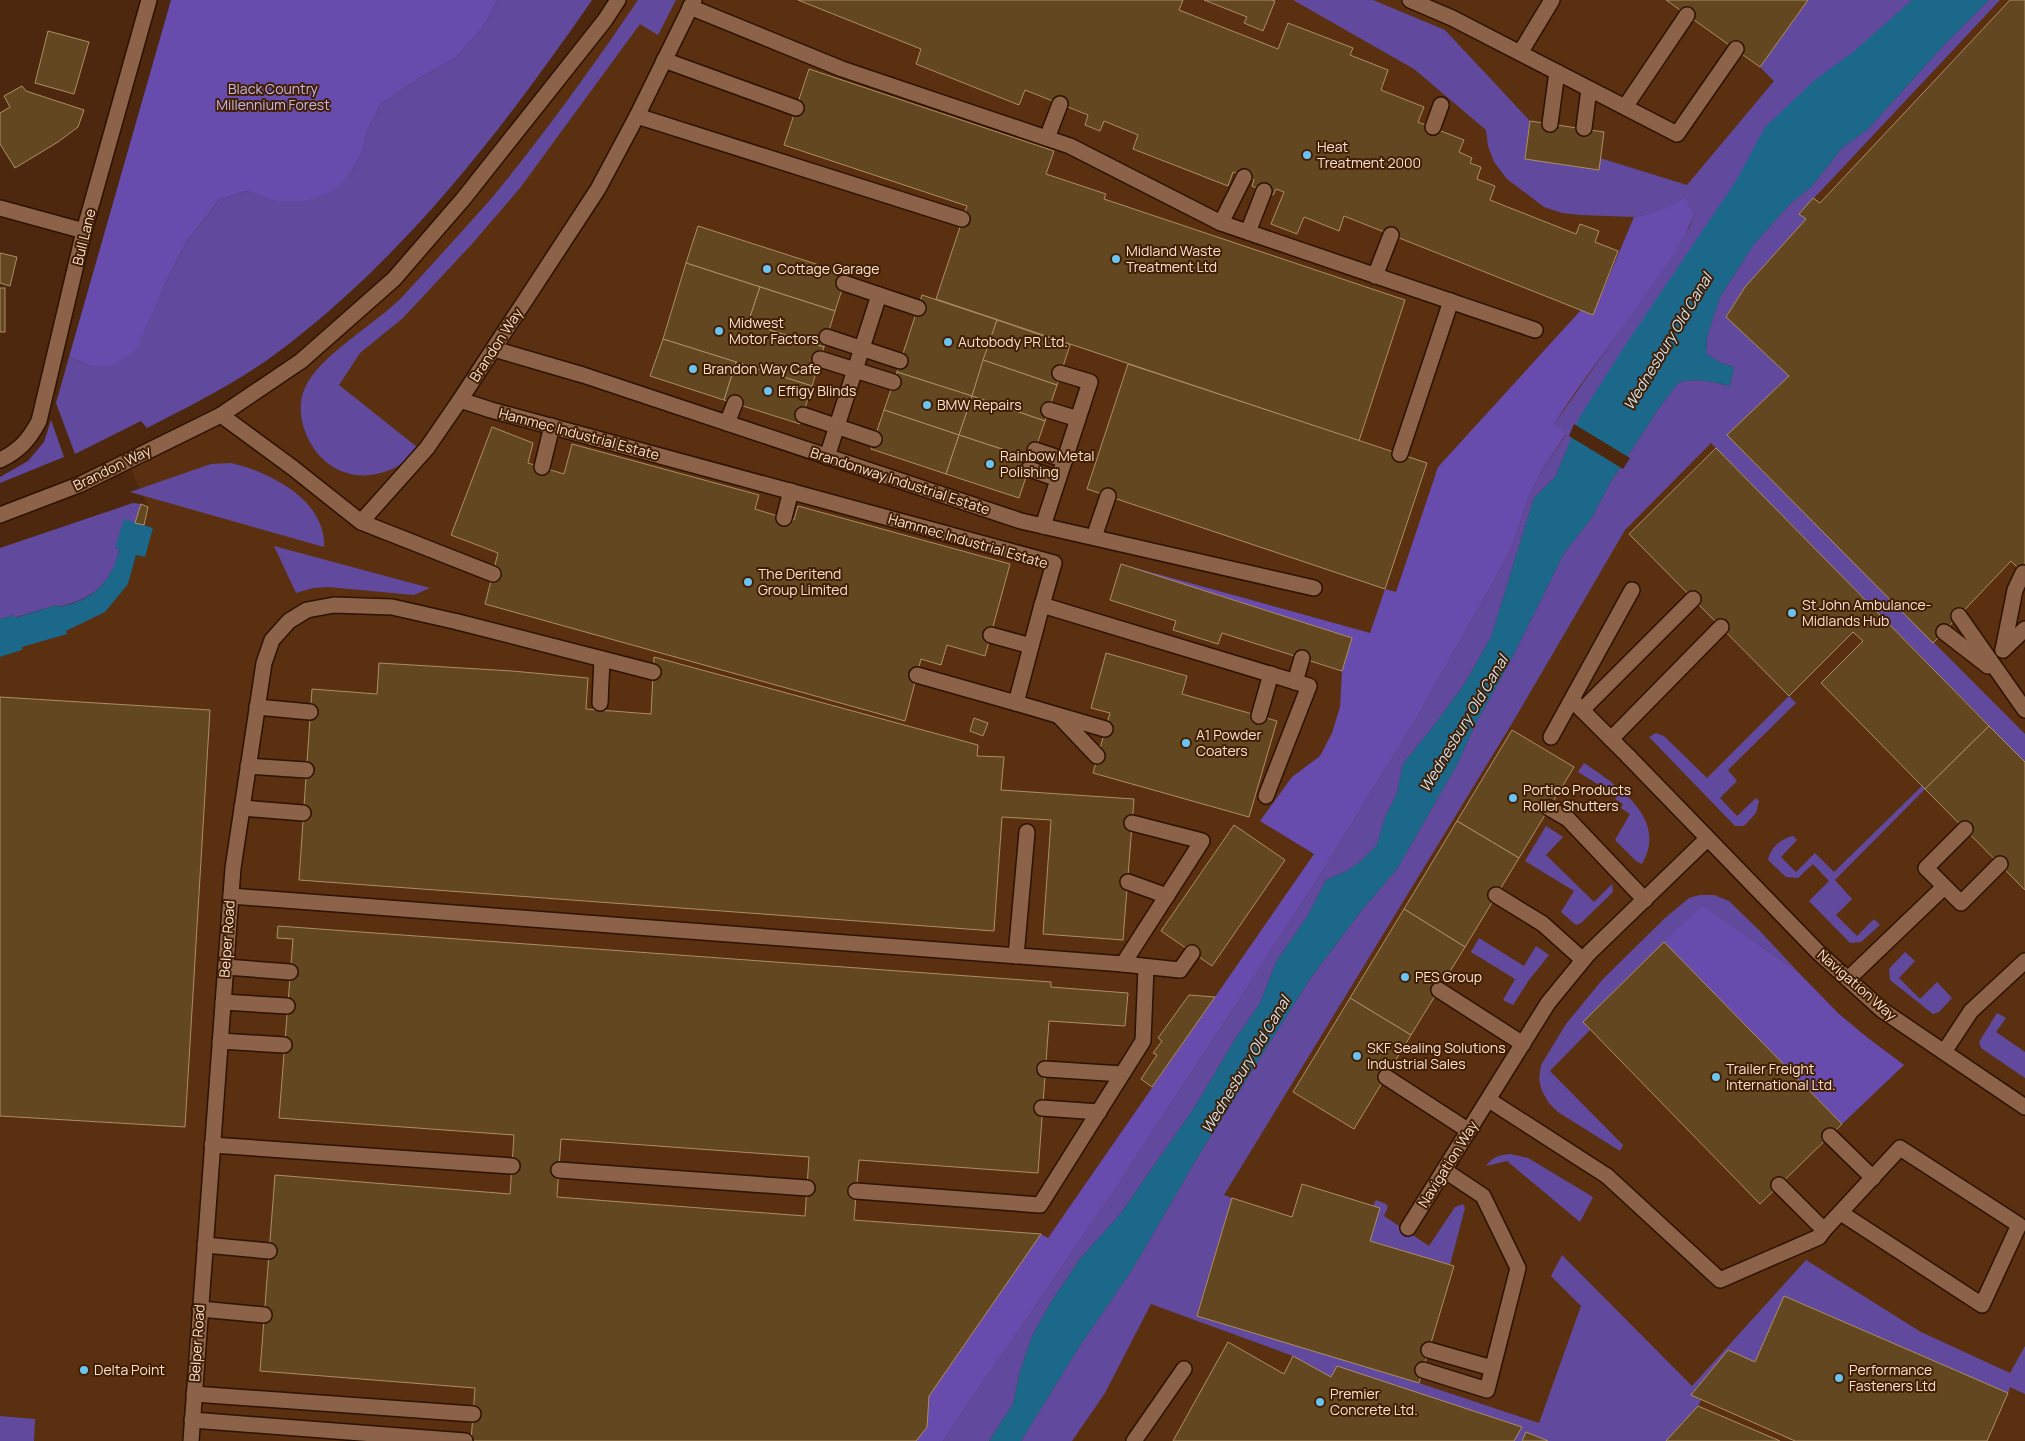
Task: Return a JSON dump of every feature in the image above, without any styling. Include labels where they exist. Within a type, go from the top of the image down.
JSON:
[{"type":"street","name":"Bull Lane","points":[[0,460],[16,452],[30,438],[39,421],[84,231],[149,0]]},
{"type":"street","name":"Brandon Way","points":[[0,515],[81,484],[221,415],[301,361],[394,279],[464,198],[605,20],[618,0]]},
{"type":"street","points":[[1410,0],[1452,18],[1677,134],[1736,49]]},
{"type":"street","points":[[1520,53],[1552,0]]},
{"type":"street","points":[[692,4],[842,69],[1070,146],[1220,223],[1535,330]]},
{"type":"street","name":"Brandon Way","points":[[360,522],[426,448],[494,349],[598,189],[637,116],[692,4]]},
{"type":"street","points":[[1625,107],[1687,15]]},
{"type":"street","points":[[664,60],[796,108]]},
{"type":"street","points":[[1550,124],[1557,72]]},
{"type":"street","points":[[1584,128],[1589,89]]},
{"type":"street","points":[[1047,138],[1060,104]]},
{"type":"street","points":[[1433,128],[1441,105]]},
{"type":"street","points":[[637,116],[962,219]]},
{"type":"street","points":[[1220,223],[1244,177]]},
{"type":"street","points":[[1248,232],[1264,191]]},
{"type":"street","points":[[0,208],[84,231]]},
{"type":"street","points":[[1375,276],[1391,235]]},
{"type":"street","points":[[844,283],[918,308]]},
{"type":"street","points":[[827,458],[879,295]]},
{"type":"street","points":[[1400,454],[1450,301]]},
{"type":"street","points":[[827,337],[900,361]]},
{"type":"street","name":"Brandonway Industrial Estate","points":[[494,349],[583,375],[827,458],[1020,520],[1314,588]]},
{"type":"street","points":[[820,358],[893,382]]},
{"type":"street","points":[[1043,526],[1090,382],[1060,374]]},
{"type":"street","name":"Hammec Industrial Estate","points":[[460,400],[552,426],[638,456],[791,491],[904,528],[1054,563],[1042,605]]},
{"type":"street","points":[[728,423],[735,403]]},
{"type":"street","points":[[1049,410],[1078,419]]},
{"type":"street","points":[[221,415],[293,468],[360,522],[493,574]]},
{"type":"street","points":[[803,415],[874,439]]},
{"type":"street","points":[[542,467],[552,426]]},
{"type":"street","points":[[1035,450],[1065,460]]},
{"type":"street","points":[[1029,468],[1058,479]]},
{"type":"street","points":[[784,518],[791,491]]},
{"type":"street","points":[[1094,537],[1108,496]]},
{"type":"street","points":[[2001,676],[2003,650],[2015,590],[2023,573]]},
{"type":"street","points":[[1577,705],[1632,590]]},
{"type":"street","points":[[1550,737],[1577,705],[1693,599]]},
{"type":"street","name":"Belper Road","points":[[191,1441],[233,868],[264,663],[272,640],[289,621],[308,610],[334,605],[392,607],[653,672]]},
{"type":"street","points":[[1016,703],[1042,605],[1188,642],[1271,674],[1309,686],[1266,796]]},
{"type":"street","points":[[1959,616],[2025,710]]},
{"type":"street","points":[[1610,739],[1721,627]]},
{"type":"street","points":[[2003,650],[2025,628]]},
{"type":"street","points":[[1944,632],[2001,676]]},
{"type":"street","points":[[991,635],[1031,646]]},
{"type":"street","points":[[1294,682],[1302,658]]},
{"type":"street","points":[[600,703],[602,659]]},
{"type":"street","points":[[1259,716],[1271,674]]},
{"type":"street","points":[[917,676],[1105,729]]},
{"type":"street","name":"Navigation Way","points":[[1577,705],[1819,953],[1882,1010],[2025,1107]]},
{"type":"street","points":[[257,707],[310,712]]},
{"type":"street","points":[[1058,715],[1097,756]]},
{"type":"street","points":[[248,766],[306,770]]},
{"type":"street","points":[[242,808],[303,813]]},
{"type":"street","points":[[1549,808],[1568,818],[1645,900]]},
{"type":"street","points":[[1123,964],[1202,841],[1132,823]]},
{"type":"street","points":[[1965,829],[1926,868],[1944,887],[1961,903],[2000,864]]},
{"type":"street","points":[[1016,956],[1027,832]]},
{"type":"street","name":"Navigation Way","points":[[1408,1228],[1548,1003],[1583,960],[1707,839]]},
{"type":"street","points":[[1128,882],[1167,896]]},
{"type":"street","points":[[1848,979],[1944,887]]},
{"type":"street","points":[[1496,895],[1542,924],[1583,960]]},
{"type":"street","points":[[231,896],[1123,964],[1180,970],[1192,953]]},
{"type":"street","points":[[1944,1052],[1971,1011],[2025,961]]},
{"type":"street","points":[[226,967],[290,972]]},
{"type":"street","points":[[856,1191],[1040,1205],[1143,1042],[1146,967]]},
{"type":"street","points":[[1439,990],[1523,1044]]},
{"type":"street","points":[[223,1002],[288,1006]]},
{"type":"street","points":[[220,1041],[284,1045]]},
{"type":"street","points":[[1045,1069],[1122,1074]]},
{"type":"street","points":[[1386,1077],[1468,1131]]},
{"type":"street","points":[[1489,1100],[1607,1176],[1720,1280],[1819,1237],[1824,1230],[1900,1148],[2018,1225],[1982,1305],[1841,1212]]},
{"type":"street","points":[[1042,1108],[1099,1112]]},
{"type":"street","points":[[1830,1136],[1872,1178]]},
{"type":"street","points":[[212,1145],[512,1166]]},
{"type":"street","points":[[559,1170],[807,1188]]},
{"type":"street","points":[[1423,1370],[1487,1390],[1518,1268],[1483,1196],[1444,1170]]},
{"type":"street","points":[[1780,1185],[1824,1230]]},
{"type":"street","points":[[205,1246],[269,1251]]},
{"type":"street","points":[[200,1309],[264,1315]]},
{"type":"street","points":[[1429,1350],[1492,1368]]},
{"type":"street","points":[[1134,1441],[1184,1369]]},
{"type":"street","points":[[194,1394],[473,1414]]},
{"type":"street","points":[[192,1420],[465,1441]]},
{"type":"shaded area","points":[[498,0],[592,0],[525,94],[490,139],[416,226],[334,306],[290,343],[256,368],[147,428],[141,421],[75,454],[56,403],[69,357],[93,367],[161,293],[185,244],[219,200],[247,191],[277,201],[306,201],[348,176],[363,152],[367,131],[381,104],[423,76],[454,59],[481,30]]},
{"type":"shaded area","points":[[618,0],[2025,0],[2025,1441],[0,1441],[0,657],[22,650],[22,647],[67,633],[66,631],[105,612],[128,584],[136,555],[145,557],[153,528],[144,525],[148,507],[127,461],[221,415],[394,279]]},
{"type":"shaded area","points":[[638,0],[676,0],[658,35],[640,24],[520,188],[471,245],[403,318],[360,353],[339,385],[417,447],[400,465],[378,474],[352,474],[328,464],[311,444],[302,421],[301,400],[311,377],[334,352],[404,295],[490,200],[567,101]]},
{"type":"shaded area","points":[[1293,0],[1373,0],[1445,30],[1530,121],[1525,159],[1600,158],[1687,185],[1774,81],[1760,67],[1808,0],[1912,0],[1880,29],[1567,449],[1555,477],[1534,498],[1491,637],[1465,683],[1403,764],[1397,793],[1384,820],[1377,845],[1361,861],[1347,871],[1326,880],[1308,915],[1276,962],[1260,1003],[1234,1041],[1194,1108],[1121,1213],[1080,1259],[1051,1302],[1032,1336],[1019,1375],[1013,1404],[989,1441],[943,1441],[1114,1191],[1310,891],[1416,719],[1510,552],[1528,500],[1541,471],[1566,435],[1554,424],[1669,261],[1690,226],[1694,214],[1685,196],[1676,204],[1659,212],[1634,217],[1562,213],[1544,207],[1507,179],[1494,162],[1488,146],[1486,130],[1414,69]]},
{"type":"shaded area","points":[[1989,0],[2000,0],[1800,213],[1806,219],[1745,287],[1726,316],[1789,376],[1727,435],[2025,734],[2025,762],[1711,443],[1625,530],[1514,720],[1224,1195],[1232,1198],[1197,1315],[1419,1383],[1539,1423],[1581,1306],[1551,1276],[1562,1255],[1692,1386],[1806,1260],[1921,1332],[2010,1373],[2025,1346],[2025,1394],[2010,1387],[2008,1393],[1784,1296],[1755,1362],[1728,1351],[1691,1395],[1701,1400],[1698,1406],[1666,1441],[1548,1441],[1526,1432],[1522,1441],[1514,1441],[1521,1427],[1337,1366],[1331,1377],[1293,1356],[1151,1304],[1105,1393],[1072,1441],[1021,1441],[1079,1347],[1132,1270],[1200,1153],[1310,979],[1361,911],[1397,869],[1458,763],[1474,727],[1511,660],[1564,553],[1591,519],[1610,483],[1659,408],[1679,382],[1693,380],[1730,386],[1734,367],[1719,362],[1706,353],[1707,337],[1720,297],[1754,244],[1789,205],[1812,186],[1842,148],[1868,129],[1943,46]]},
{"type":"shaded area","points":[[51,420],[64,457],[0,483],[0,477],[28,461],[44,442]]},
{"type":"shaded area","points":[[231,463],[262,473],[278,481],[306,502],[316,515],[322,530],[324,547],[130,492],[211,464]]},
{"type":"shaded area","points":[[133,503],[141,504],[135,523],[124,520],[116,548],[120,549],[116,561],[111,572],[99,588],[71,604],[58,607],[57,605],[14,618],[14,615],[0,619],[0,548]]},
{"type":"shaded area","points":[[274,546],[430,588],[414,595],[328,587],[313,588],[296,593]]},
{"type":"shaded area","points":[[1789,696],[1796,703],[1728,770],[1737,781],[1720,798],[1737,816],[1756,798],[1759,801],[1756,813],[1744,826],[1735,826],[1649,737],[1656,733],[1664,736],[1707,778]]},
{"type":"shaded area","points":[[1584,763],[1624,793],[1636,805],[1644,818],[1649,832],[1649,848],[1642,864],[1636,861],[1615,840],[1630,814],[1621,808],[1623,804],[1615,799],[1617,796],[1578,772]]},
{"type":"shaded area","points":[[1922,786],[1925,789],[1835,880],[1852,899],[1836,915],[1857,936],[1874,919],[1880,925],[1861,942],[1850,943],[1809,901],[1829,881],[1813,864],[1798,878],[1786,877],[1768,860],[1771,851],[1777,844],[1793,836],[1797,840],[1781,857],[1796,872],[1815,853],[1834,872]]},
{"type":"shaded area","points":[[1546,826],[1563,837],[1546,855],[1594,902],[1612,884],[1613,892],[1581,923],[1576,925],[1561,912],[1574,891],[1525,861]]},
{"type":"shaded area","points":[[1700,895],[1714,895],[1729,901],[1799,973],[1703,905],[1583,1022],[1590,1030],[1550,1071],[1623,1145],[1620,1151],[1558,1112],[1549,1103],[1542,1091],[1539,1079],[1541,1065],[1566,1024],[1602,980],[1665,918],[1689,898]]},
{"type":"shaded area","points":[[1479,938],[1524,966],[1536,946],[1549,955],[1529,980],[1513,1005],[1503,1000],[1515,979],[1471,952]]},
{"type":"shaded area","points":[[1905,952],[1915,961],[1899,978],[1920,999],[1937,982],[1952,998],[1939,1012],[1933,1014],[1890,980],[1889,969]]},
{"type":"shaded area","points":[[1997,1013],[2006,1018],[1996,1032],[2025,1052],[2025,1078],[1981,1048],[1979,1042]]},
{"type":"shaded area","points":[[1510,1154],[1528,1158],[1593,1197],[1580,1222],[1507,1161],[1486,1166],[1496,1157]]},
{"type":"shaded area","points":[[1376,1200],[1386,1204],[1388,1207],[1384,1216],[1429,1246],[1455,1207],[1463,1204],[1465,1208],[1450,1265],[1370,1241],[1380,1208],[1373,1206]]},
{"type":"shaded area","points":[[0,1416],[35,1419],[34,1441],[0,1441]]},
{"type":"green space","name":"Black Country Millennium Forest","points":[[171,0],[498,0],[481,30],[454,59],[423,76],[381,104],[367,131],[363,152],[348,176],[328,193],[306,201],[276,201],[247,191],[219,200],[185,244],[135,351],[112,366],[93,367],[69,357]]},
{"type":"green space","points":[[1685,196],[1694,214],[1686,233],[1663,270],[1554,424],[1566,434],[1541,471],[1528,500],[1510,552],[1416,719],[1310,891],[1114,1191],[943,1441],[916,1441],[927,1427],[929,1396],[1041,1234],[1048,1238],[1314,854],[1260,821],[1292,777],[1320,756],[1332,733],[1340,707],[1342,671],[1352,638],[1121,564],[1370,633],[1385,589],[1396,592],[1438,467],[1581,310],[1593,314],[1634,217],[1667,208]]},
{"type":"green space","points":[[1703,905],[1799,973],[1839,1014],[1904,1065],[1842,1124],[1664,942]]},
{"type":"water","name":"Wednesbury Old Canal","points":[[1912,0],[1989,0],[1943,46],[1868,129],[1842,148],[1812,186],[1789,205],[1754,244],[1720,297],[1707,337],[1706,353],[1719,362],[1734,367],[1730,386],[1705,381],[1679,382],[1659,408],[1610,483],[1591,519],[1564,553],[1511,660],[1474,727],[1458,763],[1397,869],[1361,911],[1310,979],[1200,1153],[1132,1270],[1079,1347],[1021,1441],[989,1441],[1013,1404],[1019,1375],[1032,1336],[1051,1302],[1080,1259],[1121,1213],[1194,1108],[1234,1041],[1260,1003],[1276,962],[1308,915],[1326,880],[1347,871],[1361,861],[1377,845],[1384,820],[1397,793],[1403,764],[1465,683],[1491,637],[1534,498],[1555,477],[1579,418],[1626,344],[1736,181],[1765,127],[1816,79],[1853,52]]},
{"type":"water","points":[[124,519],[153,528],[145,557],[136,555],[128,584],[105,612],[66,631],[67,634],[22,647],[22,650],[0,657],[0,619],[14,615],[15,618],[57,605],[59,607],[71,604],[91,595],[99,588],[106,580],[116,561],[120,549],[115,548]]},
{"type":"pier","points":[[1574,424],[1630,458],[1623,469],[1569,436]]},
{"type":"building","name":"Heat Treatment 2000","points":[[798,0],[1183,0],[1179,10],[1278,49],[1288,23],[1353,48],[1350,55],[1388,70],[1381,90],[1424,107],[1418,122],[1464,140],[1459,152],[1472,158],[1470,163],[1481,167],[1477,179],[1495,186],[1490,200],[1576,234],[1580,224],[1599,231],[1595,242],[1618,251],[1593,315],[1344,216],[1339,231],[1304,217],[1297,234],[1271,224],[1284,192],[1276,189],[1273,195],[1252,186],[1254,180],[1233,172],[1228,186],[1133,149],[1138,135],[1104,121],[1100,131],[1085,125],[1088,115],[1025,90],[1019,105],[916,64],[921,49]]},
{"type":"building","points":[[1204,0],[1275,1],[1263,31],[1244,23],[1247,17]]},
{"type":"building","points":[[1666,0],[1808,0],[1760,67]]},
{"type":"building","points":[[2010,0],[2025,0],[2025,575],[2011,561],[1933,643],[1727,435],[1789,376],[1726,317],[1745,287],[1806,219],[1799,214],[1813,198],[1820,203]]},
{"type":"building","points":[[48,31],[89,42],[74,94],[35,83]]},
{"type":"building","name":"Midland Waste Treatment Ltd","points":[[809,69],[1054,151],[1046,174],[1106,194],[1104,199],[1405,300],[1359,441],[936,299],[967,206],[784,145]]},
{"type":"building","points":[[22,86],[26,91],[84,110],[78,127],[58,142],[15,168],[0,144],[0,113],[10,107],[4,96]]},
{"type":"building","points":[[1530,121],[1604,132],[1599,170],[1525,159]]},
{"type":"building","name":"Cottage Garage","points":[[698,226],[847,274],[835,311],[686,263]]},
{"type":"building","points":[[0,253],[17,257],[10,286],[0,283]]},
{"type":"building","name":"Midwest Motor Factors","points":[[686,263],[760,287],[748,323],[824,347],[812,386],[663,339]]},
{"type":"building","points":[[760,287],[835,311],[824,347],[748,323]]},
{"type":"building","points":[[0,288],[5,288],[5,332],[0,332]]},
{"type":"building","name":"Autobody PR Ltd.","points":[[922,295],[997,320],[972,396],[897,372]]},
{"type":"building","points":[[997,320],[1070,345],[1057,385],[983,360]]},
{"type":"building","name":"Brandon Way Cafe","points":[[663,339],[736,362],[724,400],[650,376]]},
{"type":"building","points":[[983,360],[1057,385],[1045,421],[972,396]]},
{"type":"building","name":"Effigy Blinds","points":[[736,362],[812,386],[800,424],[724,400]]},
{"type":"building","points":[[1128,364],[1427,463],[1385,589],[1087,489]]},
{"type":"building","name":"BMW Repairs","points":[[897,372],[972,396],[959,435],[884,410]]},
{"type":"building","points":[[972,396],[1045,421],[1032,459],[959,435]]},
{"type":"building","points":[[884,410],[959,435],[946,474],[871,449]]},
{"type":"building","name":"The Deritend Group Limited","points":[[492,427],[533,443],[528,463],[564,474],[572,444],[759,495],[755,509],[784,518],[794,520],[798,506],[1010,564],[985,656],[947,645],[941,665],[921,659],[905,721],[485,604],[498,553],[451,535]]},
{"type":"building","name":"Rainbow Metal Polishing","points":[[959,435],[1032,459],[1019,498],[946,474]]},
{"type":"building","name":"St John Ambulance- Midlands Hub","points":[[1716,448],[1989,726],[1925,789],[1821,683],[1863,641],[1853,632],[1789,696],[1629,534]]},
{"type":"building","points":[[141,504],[148,507],[144,525],[135,523]]},
{"type":"building","points":[[1121,564],[1352,638],[1342,671],[1222,633],[1218,644],[1173,630],[1176,621],[1110,600]]},
{"type":"building","name":"A1 Powder Coaters","points":[[1106,653],[1187,676],[1182,694],[1277,721],[1249,817],[1093,773],[1110,713],[1091,708]]},
{"type":"building","points":[[654,657],[978,745],[977,756],[1004,757],[1001,790],[1134,799],[1123,940],[1043,934],[1051,820],[1002,817],[994,931],[299,880],[312,689],[377,694],[379,663],[512,671],[588,678],[586,709],[651,714]]},
{"type":"building","points":[[0,697],[210,710],[185,1127],[0,1116]]},
{"type":"building","points":[[974,718],[988,723],[983,736],[970,731]]},
{"type":"building","points":[[1989,726],[2025,762],[2025,890],[1925,789]]},
{"type":"building","name":"Portico Products Roller Shutters","points":[[1512,730],[1574,767],[1519,858],[1457,821]]},
{"type":"building","points":[[1457,821],[1519,858],[1465,947],[1404,909]]},
{"type":"building","points":[[1234,825],[1285,860],[1212,966],[1161,931]]},
{"type":"building","name":"PES Group","points":[[1404,909],[1465,947],[1411,1035],[1350,998]]},
{"type":"building","points":[[278,926],[1051,982],[1051,987],[1128,993],[1125,1026],[1049,1021],[1038,1173],[859,1160],[854,1220],[1041,1234],[929,1396],[927,1427],[916,1441],[471,1441],[475,1388],[260,1371],[275,1175],[510,1194],[514,1135],[279,1118],[293,939],[277,938]],"holes":[[[561,1139],[809,1157],[805,1216],[557,1197]]]},
{"type":"building","name":"Trailer Freight International Ltd.","points":[[1664,942],[1842,1124],[1760,1204],[1583,1022]]},
{"type":"building","points":[[1189,995],[1215,997],[1152,1087],[1141,1079],[1157,1055],[1153,1053],[1162,1041],[1158,1038]]},
{"type":"building","name":"SKF Sealing Solutions Industrial Sales","points":[[1350,998],[1411,1035],[1354,1129],[1293,1092]]},
{"type":"building","points":[[1302,1184],[1380,1208],[1370,1241],[1454,1266],[1419,1383],[1197,1316],[1232,1198],[1292,1217]]},
{"type":"building","name":"Performance Fasteners Ltd","points":[[1784,1296],[2008,1393],[1987,1441],[1795,1441],[1691,1395],[1728,1350],[1755,1362]]},
{"type":"building","name":"Premier Concrete Ltd.","points":[[1228,1342],[1284,1374],[1293,1356],[1331,1377],[1337,1366],[1522,1427],[1514,1441],[1173,1441]]},
{"type":"building","points":[[1698,1406],[1780,1441],[1666,1441]]},
{"type":"building","points":[[1526,1432],[1548,1441],[1522,1441]]},
{"type":"place","name":"Heat Treatment 2000","points":[[1307,155]]},
{"type":"place","name":"Midland Waste Treatment Ltd","points":[[1116,259]]},
{"type":"place","name":"Cottage Garage","points":[[767,269]]},
{"type":"place","name":"Midwest Motor Factors","points":[[719,331]]},
{"type":"place","name":"Autobody PR Ltd.","points":[[948,342]]},
{"type":"place","name":"Brandon Way Cafe","points":[[693,369]]},
{"type":"place","name":"Effigy Blinds","points":[[768,391]]},
{"type":"place","name":"BMW Repairs","points":[[927,405]]},
{"type":"place","name":"Rainbow Metal Polishing","points":[[990,464]]},
{"type":"place","name":"The Deritend Group Limited","points":[[748,582]]},
{"type":"place","name":"St John Ambulance- Midlands Hub","points":[[1792,613]]},
{"type":"place","name":"A1 Powder Coaters","points":[[1186,743]]},
{"type":"place","name":"Portico Products Roller Shutters","points":[[1513,798]]},
{"type":"place","name":"PES Group","points":[[1405,977]]},
{"type":"place","name":"SKF Sealing Solutions Industrial Sales","points":[[1357,1056]]},
{"type":"place","name":"Trailer Freight International Ltd.","points":[[1716,1077]]},
{"type":"place","name":"Delta Point","points":[[84,1370]]},
{"type":"place","name":"Performance Fasteners Ltd","points":[[1839,1378]]},
{"type":"place","name":"Premier Concrete Ltd.","points":[[1320,1402]]}]
